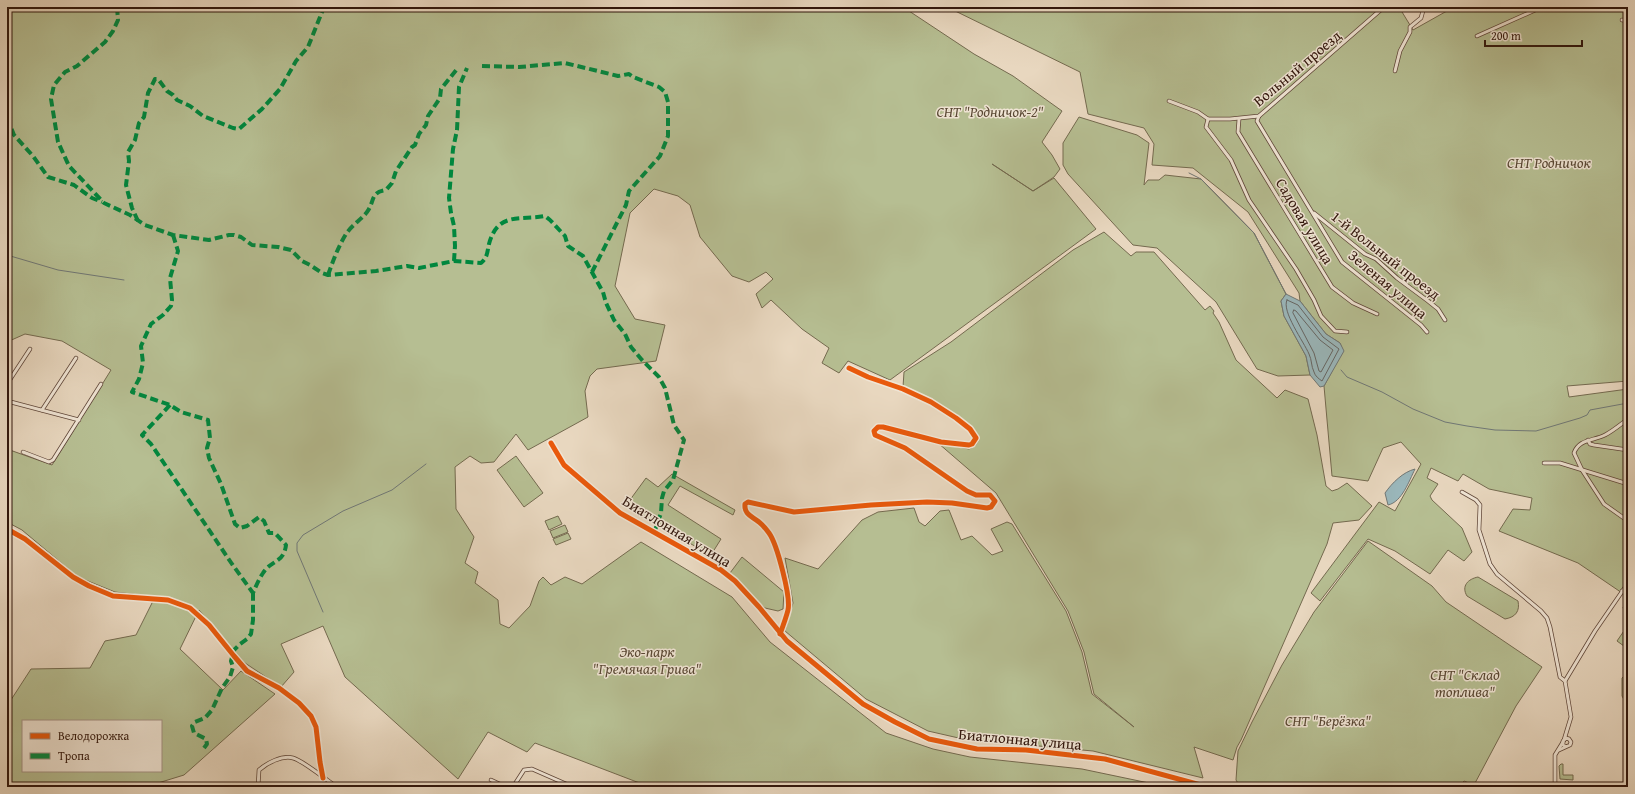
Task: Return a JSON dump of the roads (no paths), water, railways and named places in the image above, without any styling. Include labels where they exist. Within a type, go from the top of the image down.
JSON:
[{"type":"street","name":"Вольный проезд","points":[[1169,102],[1198,112],[1208,118],[1240,119],[1251,116],[1259,116],[1384,7]]},
{"type":"street","points":[[1395,72],[1400,51],[1410,32],[1410,27],[1421,18],[1424,7]]},
{"type":"street","points":[[1477,36],[1542,7]]},
{"type":"street","points":[[1622,20],[1628,21]]},
{"type":"street","name":"Зеленая улица","points":[[1259,116],[1258,121],[1342,262],[1421,325],[1427,332]]},
{"type":"street","points":[[1208,118],[1206,127],[1231,160],[1249,200],[1296,269],[1314,300],[1320,316],[1335,331],[1347,332]]},
{"type":"street","name":"Садовая улица","points":[[1240,119],[1238,132],[1332,287],[1353,303],[1377,314]]},
{"type":"street","name":"1-й Вольный проезд","points":[[1311,210],[1365,254],[1376,258],[1397,278],[1438,309],[1445,320]]},
{"type":"street","points":[[7,384],[30,349]]},
{"type":"street","points":[[42,410],[76,358]]},
{"type":"street","points":[[780,634],[788,610],[788,598],[777,549],[765,528],[758,521],[747,514],[744,509],[745,504],[748,502],[794,512],[871,505],[927,502],[952,503],[987,508],[991,507],[995,501],[990,495],[976,495],[967,491],[905,448],[876,435],[874,431],[878,427],[883,427],[941,442],[969,445],[972,444],[976,438],[970,429],[942,409],[914,394],[868,377],[849,368]]},
{"type":"street","points":[[23,452],[49,462],[53,460],[101,384]]},
{"type":"street","points":[[7,401],[79,420]]},
{"type":"street","points":[[1628,419],[1605,435],[1588,440],[1577,446],[1574,453],[1582,470],[1604,504],[1628,521]]},
{"type":"street","points":[[1588,440],[1590,444],[1628,450]]},
{"type":"street","name":"Биатлонная улица","points":[[551,443],[564,465],[620,513],[649,531],[721,570],[759,607],[787,641],[863,704],[895,722],[929,739],[978,749],[1026,750],[1105,760],[1208,787]]},
{"type":"street","points":[[1544,463],[1560,463],[1628,484]]},
{"type":"street","points":[[1462,492],[1476,500],[1480,505],[1479,530],[1490,564],[1497,574],[1541,611],[1547,618],[1560,677],[1565,681]]},
{"type":"street","points":[[7,529],[25,539],[73,577],[89,586],[113,596],[168,600],[190,608],[209,625],[247,671],[285,692],[299,703],[311,716],[316,727],[323,778]]},
{"type":"street","points":[[1555,787],[1555,755],[1559,750],[1567,732],[1571,717],[1565,681],[1595,631],[1628,583]]},
{"type":"street","points":[[1622,591],[1628,595]]},
{"type":"street","points":[[1559,750],[1570,745],[1571,742],[1567,732]]},
{"type":"street","points":[[1563,741],[1569,739]]},
{"type":"street","points":[[1563,741],[1565,746]]},
{"type":"street","points":[[258,787],[259,770],[266,763],[282,758],[292,758],[337,787]]},
{"type":"street","points":[[513,787],[524,770],[532,769],[573,787]]},
{"type":"street","points":[[491,780],[506,787]]},
{"type":"water","points":[[1286,294],[1300,301],[1326,334],[1340,343],[1344,351],[1324,386],[1320,387],[1310,375],[1306,356],[1284,316],[1281,301]]},
{"type":"water","points":[[1415,469],[1408,485],[1401,495],[1397,500],[1388,505],[1385,493],[1388,489],[1402,475]]},
{"type":"waterway","points":[[1189,173],[1201,179],[1254,233],[1286,294]]},
{"type":"waterway","points":[[7,255],[58,270],[124,280]]},
{"type":"waterway","points":[[1341,370],[1347,377],[1382,392],[1413,409],[1445,422],[1495,430],[1536,431],[1580,418],[1587,415],[1590,410],[1628,403]]},
{"type":"waterway","points":[[323,612],[297,551],[297,543],[303,535],[343,511],[392,490],[426,464]]},
{"type":"park label","name":"СНТ \"Родничок-2\"","points":[[990,111]]},
{"type":"park label","name":"СНТ Родничок","points":[[1549,162]]},
{"type":"park label","name":"Эко-парк \"Гремячая Грива\"","points":[[647,660]]},
{"type":"park label","name":"СНТ \"Склад топлива\"","points":[[1465,682]]},
{"type":"park label","name":"СНТ \"Берёзка\"","points":[[1328,720]]}]
